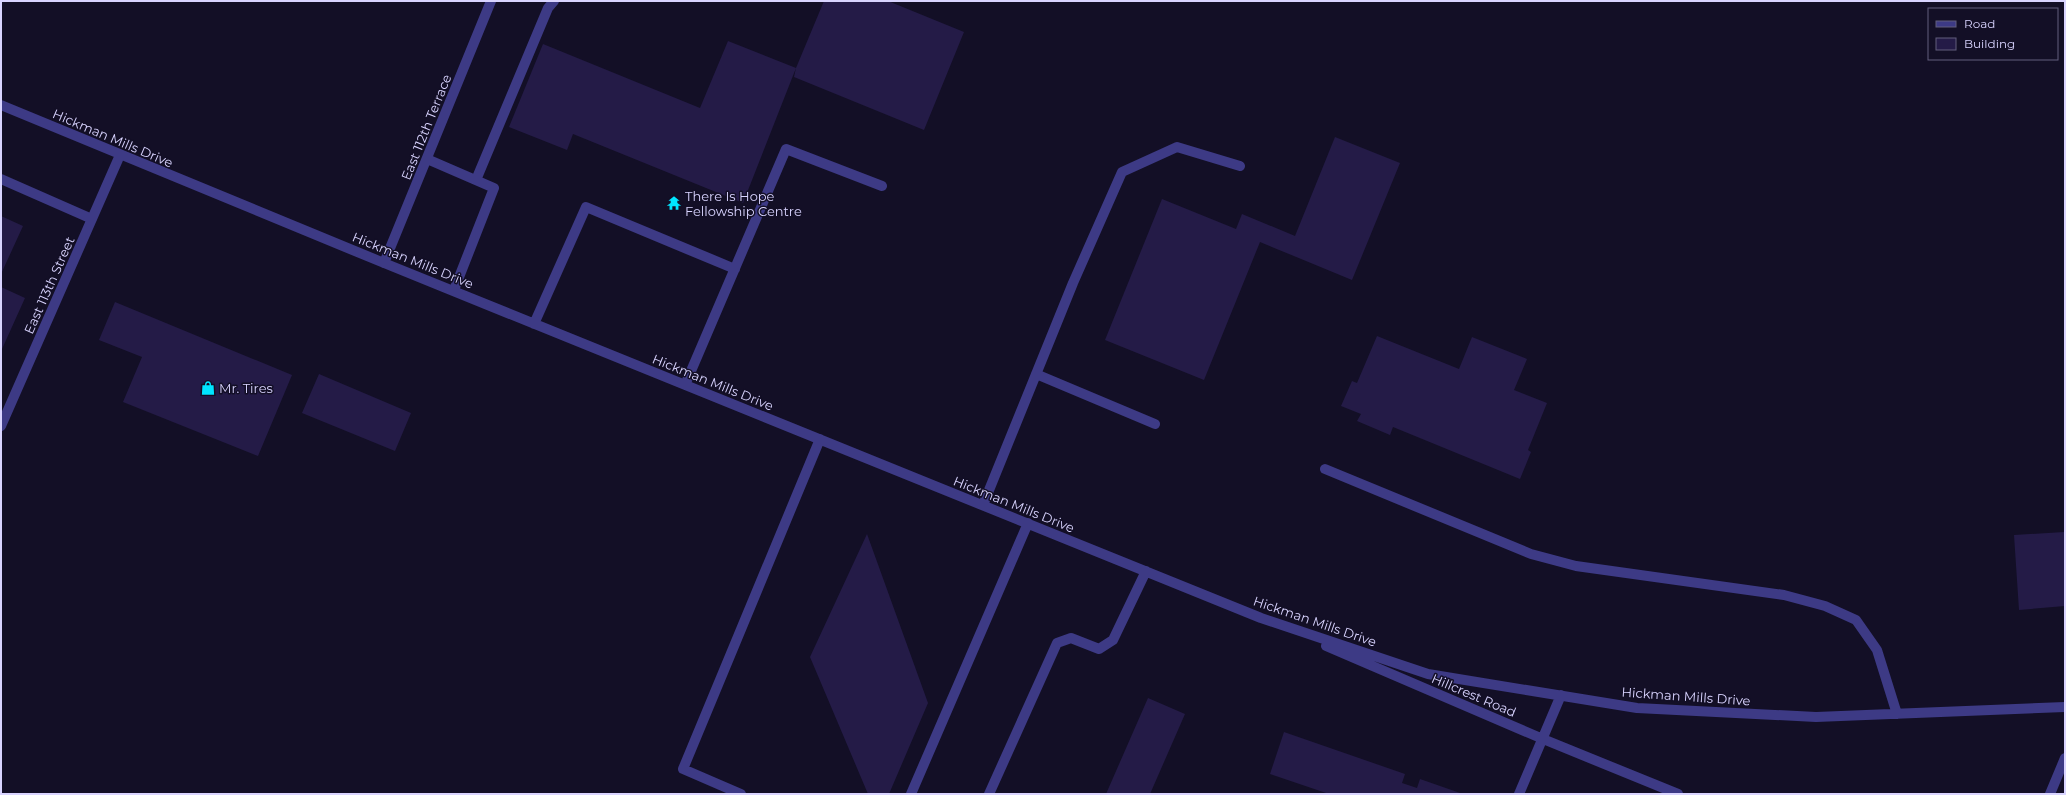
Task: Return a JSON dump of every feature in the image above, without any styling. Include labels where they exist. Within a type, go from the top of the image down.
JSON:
[{"type":"street","name":"East 112th Terrace","points":[[384,263],[491,1]]},
{"type":"street","points":[[476,180],[548,8],[554,1]]},
{"type":"street","name":"Hickman Mills Drive","points":[[1,105],[384,263],[454,290],[534,324],[1261,618],[1428,674],[1637,708],[1816,717],[2065,707]]},
{"type":"street","points":[[983,505],[1073,283],[1122,172],[1177,147],[1240,166]]},
{"type":"street","points":[[685,385],[786,149],[882,186]]},
{"type":"street","name":"East 113th Street","points":[[2,419],[120,155]]},
{"type":"street","points":[[427,159],[494,188],[454,290]]},
{"type":"street","points":[[1,179],[92,219]]},
{"type":"street","points":[[534,324],[586,207],[735,269]]},
{"type":"street","points":[[1036,374],[1155,424]]},
{"type":"street","points":[[741,794],[683,769],[820,439]]},
{"type":"street","points":[[1325,469],[1531,554],[1576,566],[1784,596],[1825,606],[1856,620],[1877,650],[1896,714]]},
{"type":"street","points":[[911,794],[1028,523]]},
{"type":"street","points":[[989,794],[1057,642],[1071,638],[1099,649],[1113,640],[1146,571]]},
{"type":"street","name":"Hillcrest Road","points":[[1261,618],[1543,739],[1678,794]]},
{"type":"street","points":[[1519,794],[1560,695]]},
{"type":"street","points":[[2050,794],[2065,758]]},
{"type":"building","points":[[824,1],[888,1],[964,32],[924,130],[794,77],[796,68]]},
{"type":"building","points":[[728,41],[796,68],[743,203],[573,134],[567,150],[509,127],[543,44],[700,108]]},
{"type":"building","points":[[1335,137],[1400,163],[1352,280],[1260,242],[1204,380],[1105,340],[1162,199],[1236,229],[1242,214],[1295,236]]},
{"type":"building","points":[[1,216],[23,226],[1,274]]},
{"type":"building","points":[[1,287],[25,298],[2,349],[1,348]]},
{"type":"building","name":"Mr. Tires","points":[[115,302],[292,375],[258,456],[123,402],[142,357],[99,340]]},
{"type":"building","points":[[1377,336],[1459,369],[1472,337],[1527,359],[1514,390],[1547,403],[1528,450],[1531,452],[1520,479],[1393,427],[1390,435],[1357,421],[1361,414],[1341,406],[1352,381],[1357,383]]},
{"type":"building","points":[[319,374],[411,413],[395,451],[302,413]]},
{"type":"building","points":[[2064,532],[2065,606],[2019,610],[2014,535]]},
{"type":"building","points":[[867,534],[928,703],[889,794],[868,794],[810,657]]},
{"type":"building","points":[[1148,698],[1185,714],[1150,794],[1106,794]]},
{"type":"building","points":[[1284,732],[1405,774],[1402,783],[1417,788],[1420,779],[1463,794],[1329,794],[1270,774]]},
{"type":"place","name":"There Is Hope Fellowship Centre","points":[[674,203]]},
{"type":"place","name":"Mr. Tires","points":[[208,388]]}]
